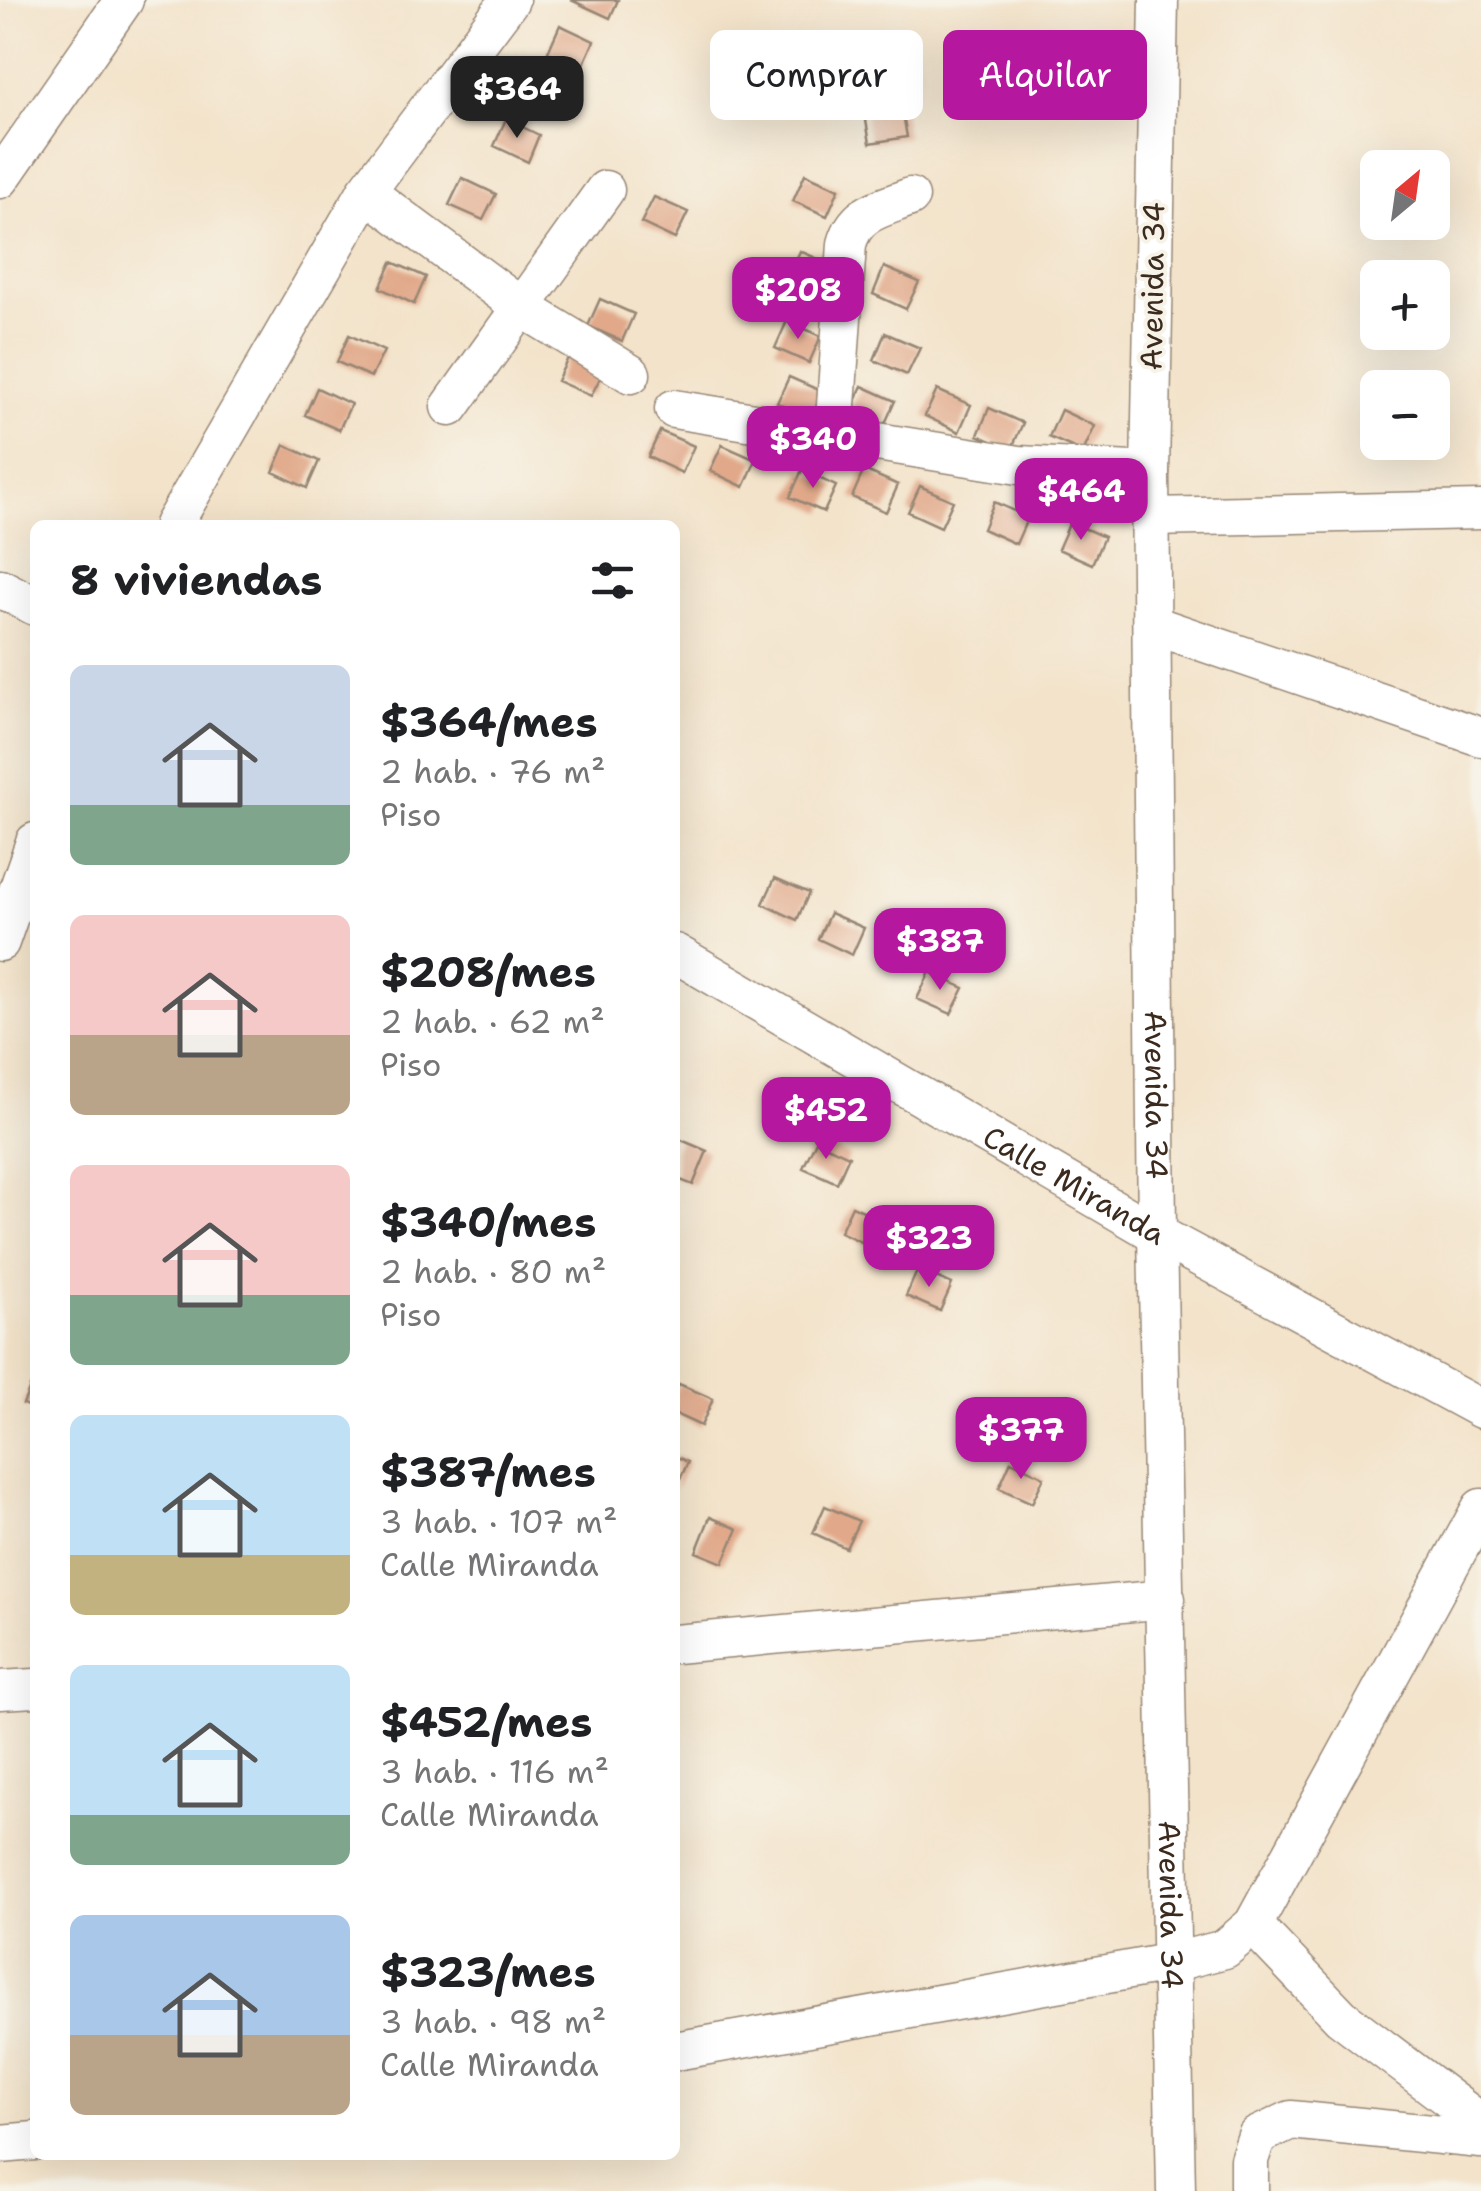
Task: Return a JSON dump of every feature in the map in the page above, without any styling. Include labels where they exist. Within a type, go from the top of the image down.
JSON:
[{"type":"street","points":[[0,179],[124,0]]},
{"type":"street","points":[[177,520],[366,192],[510,0]]},
{"type":"street","name":"Avenida 34","points":[[1159,0],[1150,517],[1158,1234],[1176,2191]]},
{"type":"street","points":[[450,407],[605,190]]},
{"type":"street","points":[[366,192],[521,307],[631,374]]},
{"type":"street","points":[[834,435],[847,244],[852,227],[865,215],[910,198]]},
{"type":"street","points":[[674,408],[1019,465],[1150,472]]},
{"type":"street","points":[[1150,517],[1481,510]]},
{"type":"street","points":[[0,588],[30,603]]},
{"type":"street","points":[[1153,625],[1481,736]]},
{"type":"street","points":[[0,942],[30,856]]},
{"type":"street","name":"Calle Miranda","points":[[680,956],[1158,1234],[1481,1409]]},
{"type":"street","points":[[680,2050],[1174,1962],[1225,1949],[1252,1925],[1481,1508]]},
{"type":"street","points":[[680,1644],[1166,1598]]},
{"type":"street","points":[[0,1690],[30,1688]]},
{"type":"street","points":[[1252,1925],[1342,2017],[1481,2124]]},
{"type":"street","points":[[1249,2191],[1249,2160],[1257,2136],[1291,2120],[1481,2139]]},
{"type":"street","points":[[0,2144],[30,2142]]},
{"type":"building","points":[[571,0],[618,0],[610,18]]},
{"type":"building","points":[[560,25],[594,41],[582,68],[548,52]]},
{"type":"building","points":[[506,119],[539,135],[528,162],[494,146]]},
{"type":"building","points":[[866,120],[904,120],[907,137],[870,143]]},
{"type":"building","points":[[805,174],[839,189],[827,216],[793,201]]},
{"type":"building","points":[[462,178],[496,194],[483,220],[449,205]]},
{"type":"building","points":[[654,197],[688,212],[675,239],[641,223]]},
{"type":"building","points":[[800,251],[834,266],[822,294],[788,278]]},
{"type":"building","points":[[392,262],[426,277],[414,304],[380,288]]},
{"type":"building","points":[[884,267],[919,282],[906,309],[873,294]]},
{"type":"building","points":[[600,299],[634,314],[622,341],[588,326]]},
{"type":"building","points":[[787,321],[821,336],[809,363],[775,348]]},
{"type":"building","points":[[885,333],[920,348],[907,375],[874,360]]},
{"type":"building","points":[[349,335],[384,351],[371,377],[337,362]]},
{"type":"building","points":[[570,354],[604,370],[591,396],[557,381]]},
{"type":"building","points":[[789,377],[823,392],[811,419],[777,403]]},
{"type":"building","points":[[862,386],[895,401],[883,428],[850,412]]},
{"type":"building","points":[[317,388],[351,404],[339,430],[305,415]]},
{"type":"building","points":[[937,390],[971,405],[959,432],[925,416]]},
{"type":"building","points":[[989,408],[1023,423],[1011,450],[978,435]]},
{"type":"building","points":[[1061,410],[1095,426],[1083,452],[1049,437]]},
{"type":"building","points":[[660,431],[694,446],[682,473],[648,457]]},
{"type":"building","points":[[285,445],[319,461],[307,488],[273,472]]},
{"type":"building","points":[[722,445],[756,460],[744,487],[710,471]]},
{"type":"building","points":[[802,470],[836,486],[824,512],[790,497]]},
{"type":"building","points":[[864,470],[898,485],[886,512],[852,497]]},
{"type":"building","points":[[920,486],[953,501],[941,527],[908,512]]},
{"type":"building","points":[[994,502],[1028,517],[1016,544],[983,529]]},
{"type":"building","points":[[1070,522],[1104,537],[1092,564],[1058,549]]},
{"type":"building","points":[[775,878],[809,893],[797,920],[763,904]]},
{"type":"building","points":[[830,913],[864,928],[852,955],[818,939]]},
{"type":"building","points":[[930,972],[964,988],[951,1014],[917,999]]},
{"type":"building","points":[[680,1139],[707,1151],[693,1185],[680,1180]]},
{"type":"building","points":[[816,1141],[849,1156],[837,1183],[803,1168]]},
{"type":"building","points":[[852,1206],[886,1221],[874,1248],[840,1232]]},
{"type":"building","points":[[918,1269],[952,1284],[940,1311],[906,1296]]},
{"type":"building","points":[[680,1384],[713,1399],[701,1426],[680,1416]]},
{"type":"building","points":[[30,1387],[30,1407],[23,1404]]},
{"type":"building","points":[[680,1458],[688,1462],[680,1479]]},
{"type":"building","points":[[1011,1461],[1044,1477],[1032,1503],[999,1488]]},
{"type":"building","points":[[825,1506],[859,1521],[846,1548],[813,1533]]},
{"type":"building","points":[[710,1517],[738,1529],[723,1563],[696,1552]]}]
